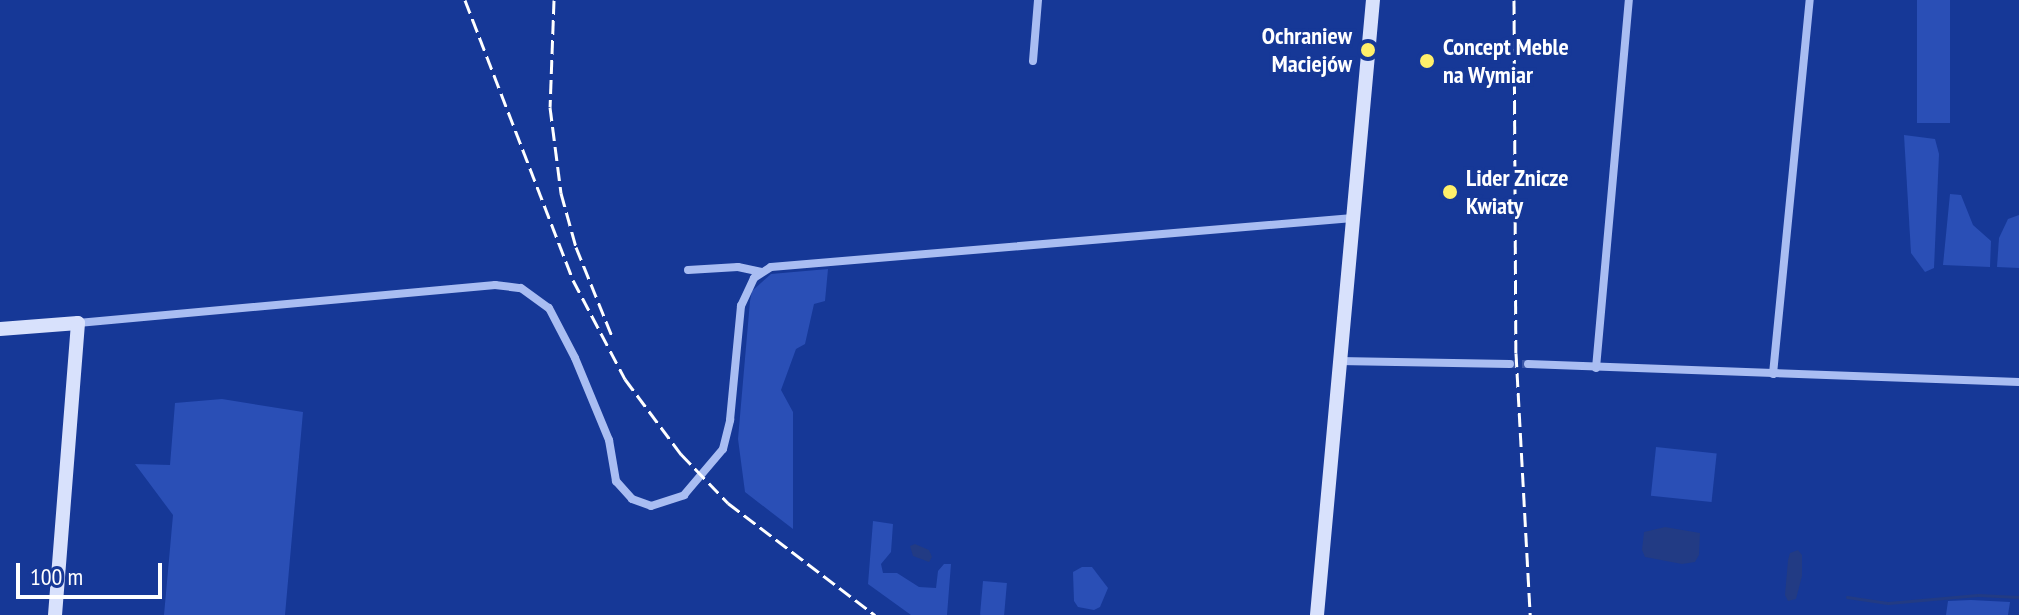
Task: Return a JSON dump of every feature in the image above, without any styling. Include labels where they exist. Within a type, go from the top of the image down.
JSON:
[{"type":"street","points":[[1033,61],[1038,0]]},
{"type":"street","points":[[1317,615],[1373,0]]},
{"type":"street","points":[[1596,368],[1629,0]]},
{"type":"street","points":[[1773,374],[1810,0]]},
{"type":"street","points":[[688,270],[738,267],[761,272],[799,262],[1353,218]]},
{"type":"street","points":[[0,329],[495,285],[521,288],[549,308],[575,358],[609,440],[616,481],[632,499],[651,506],[684,495],[723,449],[730,420],[741,306],[748,286],[761,272]]},
{"type":"street","points":[[55,615],[78,323]]},
{"type":"street","points":[[1339,361],[1510,364]]},
{"type":"street","points":[[1528,364],[2019,382]]},
{"type":"shaded area","points":[[1917,0],[1950,0],[1950,123],[1917,123]]},
{"type":"shaded area","points":[[1904,135],[1935,139],[1939,154],[1934,268],[1925,272],[1911,253]]},
{"type":"shaded area","points":[[1950,194],[1961,195],[1973,225],[1991,241],[1990,267],[1943,265]]},
{"type":"shaded area","points":[[2019,215],[2019,268],[1997,267],[1999,238],[2008,219]]},
{"type":"shaded area","points":[[828,269],[825,301],[814,304],[805,344],[796,349],[781,390],[793,412],[793,529],[745,492],[738,439],[750,301],[752,291],[771,274]]},
{"type":"shaded area","points":[[222,399],[303,412],[285,615],[164,615],[173,515],[135,464],[170,465],[175,403]]},
{"type":"shaded area","points":[[1656,447],[1717,453],[1712,502],[1651,496]]},
{"type":"shaded area","points":[[873,521],[893,524],[891,552],[881,564],[883,573],[897,573],[919,587],[936,588],[938,571],[944,564],[951,564],[947,615],[911,615],[868,584]]},
{"type":"shaded area","points":[[1665,527],[1700,533],[1699,555],[1695,562],[1682,564],[1645,557],[1642,550],[1644,532]]},
{"type":"shaded area","points":[[915,544],[929,550],[932,557],[929,562],[913,556],[910,546]]},
{"type":"shaded area","points":[[1798,550],[1802,555],[1802,576],[1796,599],[1788,601],[1785,595],[1788,560],[1790,553]]},
{"type":"shaded area","points":[[1082,567],[1092,567],[1108,588],[1100,607],[1094,610],[1078,607],[1074,601],[1073,572]]},
{"type":"shaded area","points":[[983,581],[1007,583],[1004,615],[980,615]]},
{"type":"shaded area","points":[[1948,601],[2010,602],[2008,615],[1946,615]]},
{"type":"waterway","points":[[1847,597],[1888,603],[1978,595],[2019,597]]},
{"type":"tunnel","points":[[1510,364],[1528,364]]},
{"type":"railway","points":[[465,0],[573,280],[625,379],[681,454],[728,503],[875,615]]},
{"type":"railway","points":[[554,0],[550,107],[561,193],[576,247],[612,336]]},
{"type":"railway","points":[[1514,0],[1516,353],[1530,615]]},
{"type":"place","name":"Ochraniew Maciejów","points":[[1368,50]]},
{"type":"place","name":"Concept Meble na Wymiar","points":[[1427,61]]},
{"type":"place","name":"Lider Znicze Kwiaty","points":[[1450,192]]}]
